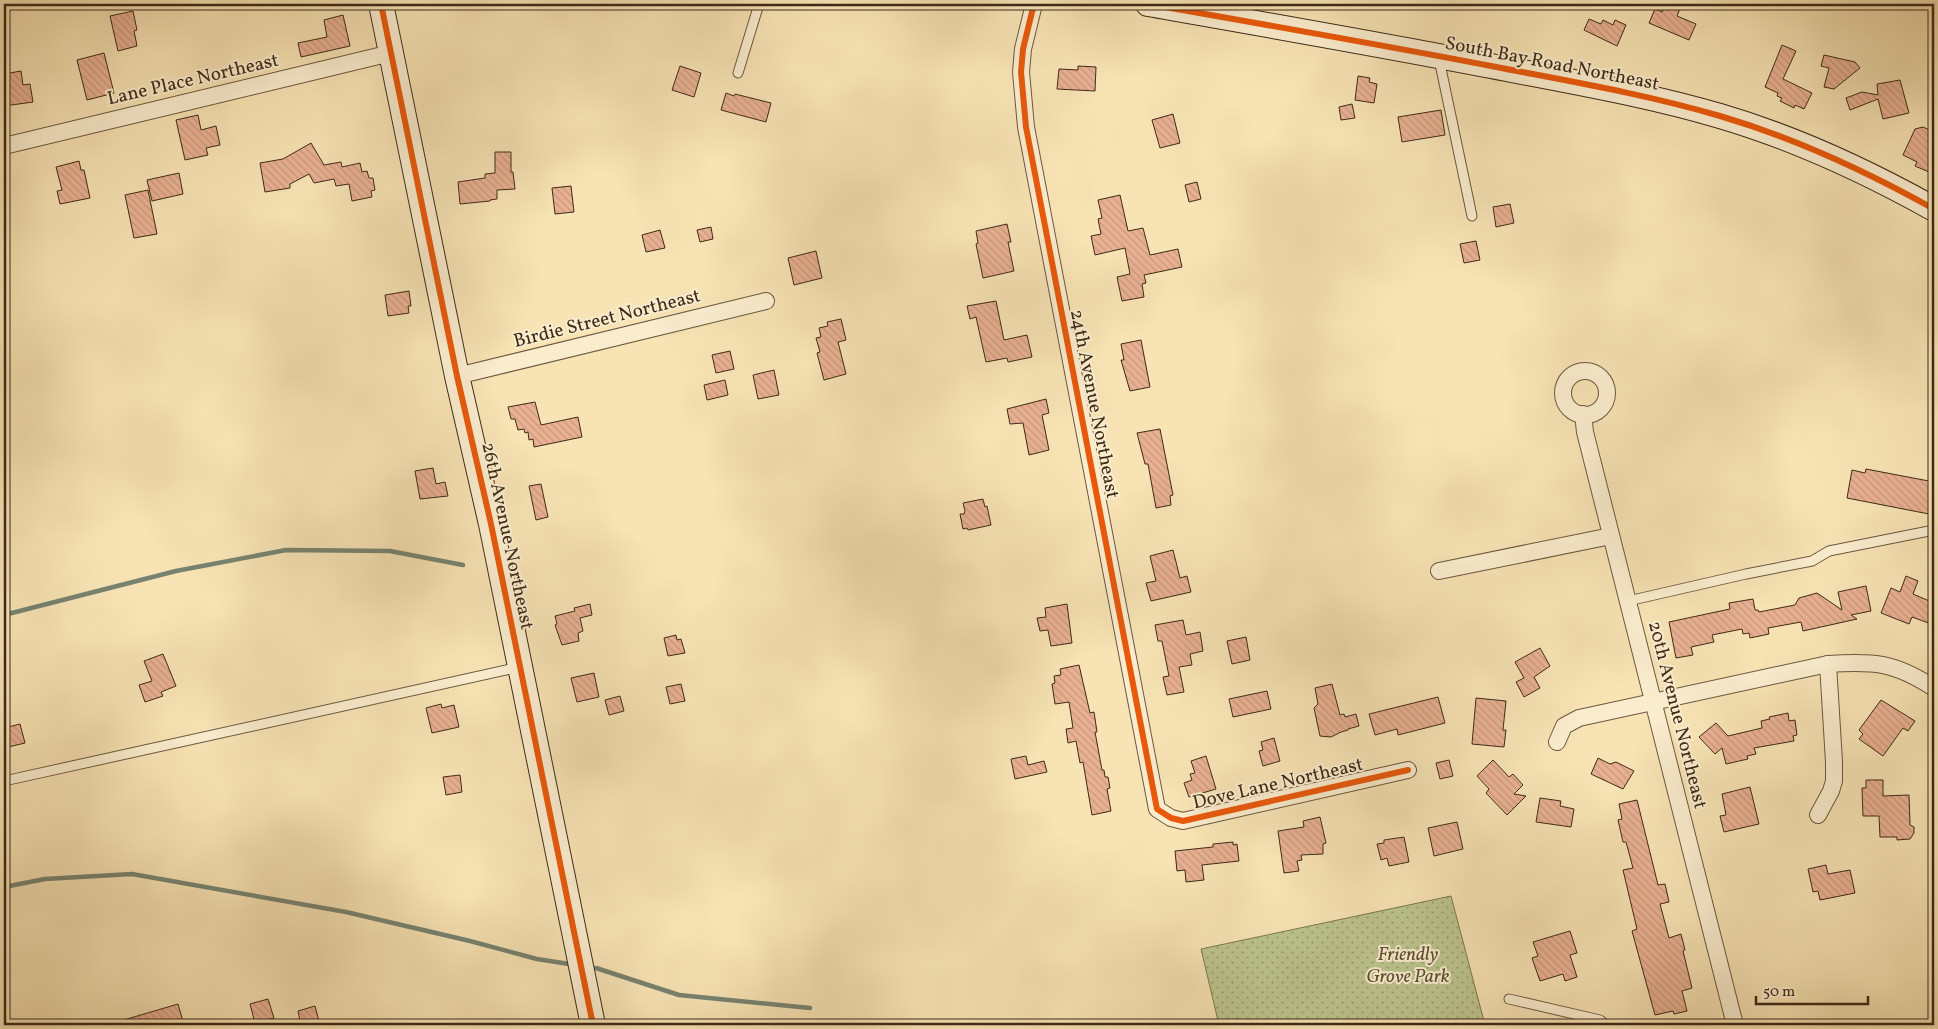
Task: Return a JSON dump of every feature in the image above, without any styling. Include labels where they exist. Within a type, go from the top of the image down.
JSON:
[{"type":"street","name":"26th Avenue Northeast","points":[[381,4],[457,376],[491,524],[593,1025]]},
{"type":"street","name":"24th Avenue Northeast","points":[[1034,4],[1023,50],[1021,72],[1021,94],[1026,127],[1157,809]]},
{"type":"street","name":"South Bay Road Northeast","points":[[1148,4],[1626,92],[1721,116],[1809,147],[1850,165],[1934,209]]},
{"type":"street","name":"Lane Place Northeast","points":[[4,146],[391,53]]},
{"type":"street","name":"Birdie Street Northeast","points":[[457,376],[766,301]]},
{"type":"street","name":"20th Avenue Northeast","points":[[1583,414],[1585,432],[1735,1025]]},
{"type":"street","points":[[1439,571],[1611,536]]},
{"type":"street","points":[[1557,742],[1564,726],[1579,718],[1828,664],[1871,662],[1885,665],[1915,676],[1934,688]]},
{"type":"street","points":[[1818,815],[1834,782],[1828,664]]},
{"type":"street","name":"Dove Lane Northeast","points":[[1157,809],[1171,818],[1183,821],[1408,770]]},
{"type":"lane","points":[[738,73],[759,4]]},
{"type":"lane","points":[[1438,56],[1472,216]]},
{"type":"lane","points":[[1628,601],[1812,561],[1828,550],[1934,530]]},
{"type":"lane","points":[[4,781],[520,667]]},
{"type":"lane","points":[[1509,999],[1600,1020],[1606,1025]]},
{"type":"green space","name":"Friendly Grove Park","points":[[1451,896],[1485,1025],[1219,1025],[1201,949]]},
{"type":"building","points":[[1665,4],[1682,4],[1677,16],[1696,24],[1689,40],[1649,23],[1655,9],[1662,12]]},
{"type":"building","points":[[133,11],[137,30],[134,31],[137,46],[118,51],[110,16]]},
{"type":"building","points":[[343,15],[350,46],[301,57],[298,43],[327,37],[324,20]]},
{"type":"building","points":[[1589,19],[1601,24],[1603,20],[1613,25],[1615,20],[1626,25],[1617,46],[1584,30]]},
{"type":"building","points":[[1782,45],[1796,51],[1783,79],[1812,93],[1804,109],[1795,105],[1794,108],[1780,101],[1782,98],[1777,96],[1778,93],[1765,87]]},
{"type":"building","points":[[104,53],[114,93],[87,100],[77,60]]},
{"type":"building","points":[[1824,55],[1855,62],[1860,68],[1834,89],[1824,87],[1829,68],[1821,66]]},
{"type":"building","points":[[680,66],[701,73],[694,97],[672,90]]},
{"type":"building","points":[[1078,66],[1096,67],[1095,91],[1057,89],[1059,69],[1078,70]]},
{"type":"building","points":[[21,71],[23,85],[30,84],[33,102],[4,106],[4,74]]},
{"type":"building","points":[[1358,76],[1370,78],[1369,82],[1377,84],[1374,103],[1355,100]]},
{"type":"building","points":[[1900,80],[1909,113],[1883,119],[1878,99],[1850,110],[1846,98],[1862,92],[1878,95],[1877,84]]},
{"type":"building","points":[[726,93],[771,103],[766,122],[721,110]]},
{"type":"building","points":[[1352,104],[1355,118],[1341,120],[1339,107]]},
{"type":"building","points":[[1441,110],[1445,135],[1402,142],[1398,117]]},
{"type":"building","points":[[1173,114],[1180,143],[1160,148],[1152,120]]},
{"type":"building","points":[[198,115],[201,130],[216,126],[220,145],[206,148],[208,155],[185,160],[176,120]]},
{"type":"building","points":[[1923,127],[1934,132],[1934,160],[1929,172],[1915,166],[1917,162],[1903,155],[1915,129]]},
{"type":"building","points":[[311,143],[324,165],[341,162],[342,167],[360,163],[362,172],[367,171],[369,178],[373,178],[375,190],[371,191],[372,197],[352,201],[349,184],[336,186],[334,179],[314,183],[309,174],[290,184],[290,188],[265,192],[260,163],[283,159]]},
{"type":"building","points":[[495,152],[511,152],[511,172],[513,172],[515,189],[497,190],[497,199],[490,201],[460,204],[458,182],[485,178],[485,174],[495,173]]},
{"type":"building","points":[[79,161],[81,170],[84,170],[90,198],[60,204],[57,191],[62,190],[56,167]]},
{"type":"building","points":[[179,173],[183,194],[152,201],[147,180]]},
{"type":"building","points":[[1197,182],[1201,199],[1189,202],[1185,185]]},
{"type":"building","points":[[571,186],[574,212],[555,214],[552,188]]},
{"type":"building","points":[[148,190],[157,234],[134,238],[125,195]]},
{"type":"building","points":[[1120,195],[1128,231],[1143,228],[1150,255],[1178,249],[1182,267],[1144,275],[1146,283],[1142,284],[1144,297],[1122,301],[1117,277],[1130,274],[1125,248],[1095,255],[1091,236],[1101,234],[1098,219],[1102,218],[1098,200]]},
{"type":"building","points":[[1510,204],[1514,223],[1496,227],[1493,207]]},
{"type":"building","points":[[1007,224],[1011,242],[1008,242],[1014,271],[983,278],[976,244],[978,243],[976,231]]},
{"type":"building","points":[[711,227],[713,239],[700,242],[697,230]]},
{"type":"building","points":[[660,230],[665,248],[646,252],[642,235]]},
{"type":"building","points":[[1476,241],[1480,260],[1464,263],[1460,244]]},
{"type":"building","points":[[816,251],[822,278],[794,285],[788,258]]},
{"type":"building","points":[[409,291],[411,306],[408,306],[409,313],[388,316],[385,295]]},
{"type":"building","points":[[996,301],[1004,340],[1027,335],[1032,357],[1008,362],[1007,358],[986,362],[976,317],[970,319],[967,306]]},
{"type":"building","points":[[841,319],[846,340],[838,342],[846,374],[824,380],[817,353],[820,352],[816,338],[821,337],[819,328],[828,326],[827,322]]},
{"type":"building","points":[[1141,340],[1150,387],[1130,391],[1121,360],[1124,360],[1121,344]]},
{"type":"building","points":[[730,351],[734,369],[716,373],[712,355]]},
{"type":"building","points":[[774,370],[779,395],[758,399],[753,375]]},
{"type":"building","points":[[725,380],[728,395],[707,400],[704,385]]},
{"type":"building","points":[[1046,399],[1049,413],[1042,415],[1049,450],[1029,455],[1023,423],[1010,424],[1007,409]]},
{"type":"building","points":[[535,402],[541,425],[578,417],[582,437],[534,447],[533,439],[529,440],[528,432],[525,433],[524,429],[518,430],[515,419],[511,419],[508,407]]},
{"type":"building","points":[[1160,429],[1173,495],[1170,496],[1171,505],[1156,508],[1148,464],[1145,464],[1137,433]]},
{"type":"building","points":[[433,468],[436,484],[445,482],[448,496],[420,499],[415,471]]},
{"type":"building","points":[[1866,469],[1934,482],[1929,514],[1847,498],[1852,470],[1865,473]]},
{"type":"building","points":[[541,484],[548,517],[536,520],[529,486]]},
{"type":"building","points":[[983,499],[985,507],[987,506],[991,525],[968,530],[967,528],[963,529],[960,514],[964,514],[965,511],[963,503]]},
{"type":"building","points":[[1173,550],[1180,578],[1187,576],[1191,592],[1151,601],[1146,583],[1156,581],[1150,556]]},
{"type":"building","points":[[1906,576],[1918,581],[1913,594],[1934,603],[1934,625],[1912,617],[1909,624],[1881,613],[1891,588],[1900,592]]},
{"type":"building","points":[[1866,586],[1871,611],[1851,615],[1857,619],[1803,631],[1801,622],[1768,628],[1769,634],[1750,638],[1749,633],[1743,634],[1742,629],[1712,635],[1714,642],[1691,647],[1693,655],[1676,658],[1669,622],[1730,609],[1729,603],[1753,599],[1755,610],[1759,612],[1795,605],[1799,598],[1817,593],[1842,610],[1838,592]]},
{"type":"building","points":[[590,604],[592,615],[580,618],[583,631],[578,633],[579,641],[562,645],[555,625],[557,624],[555,616],[575,611],[574,608]]},
{"type":"building","points":[[1067,604],[1072,643],[1051,646],[1048,630],[1040,631],[1037,618],[1046,617],[1045,608]]},
{"type":"building","points":[[1183,620],[1186,635],[1200,632],[1203,651],[1190,654],[1192,665],[1179,667],[1184,692],[1167,695],[1163,677],[1169,676],[1162,641],[1158,641],[1155,625]]},
{"type":"building","points":[[676,635],[677,640],[681,639],[685,653],[668,656],[664,638]]},
{"type":"building","points":[[1246,637],[1250,660],[1232,664],[1227,641]]},
{"type":"building","points":[[1540,648],[1550,666],[1534,677],[1540,688],[1524,697],[1516,682],[1524,678],[1515,662]]},
{"type":"building","points":[[163,654],[176,686],[161,692],[163,696],[145,702],[139,685],[152,681],[144,661]]},
{"type":"building","points":[[1079,665],[1090,713],[1094,712],[1097,732],[1095,732],[1102,770],[1104,770],[1105,777],[1108,777],[1110,788],[1107,789],[1111,811],[1092,815],[1083,762],[1080,763],[1076,741],[1068,743],[1066,729],[1073,728],[1069,702],[1055,704],[1052,684],[1055,683],[1054,676],[1061,675],[1060,669]]},
{"type":"building","points":[[594,673],[599,697],[577,702],[571,678]]},
{"type":"building","points":[[681,684],[685,701],[670,704],[666,687]]},
{"type":"building","points":[[1332,684],[1340,715],[1344,714],[1345,717],[1356,714],[1359,726],[1331,737],[1320,736],[1314,708],[1318,704],[1315,688]]},
{"type":"building","points":[[1267,691],[1271,709],[1233,717],[1229,699]]},
{"type":"building","points":[[620,696],[624,711],[609,715],[605,700]]},
{"type":"building","points":[[1438,697],[1445,723],[1398,735],[1397,729],[1375,735],[1369,714]]},
{"type":"building","points":[[1476,698],[1506,701],[1503,730],[1506,730],[1504,747],[1472,744]]},
{"type":"building","points":[[1881,700],[1915,721],[1908,731],[1903,728],[1883,756],[1859,739],[1863,734],[1859,730]]},
{"type":"building","points":[[441,704],[442,708],[454,705],[459,727],[432,733],[426,708]]},
{"type":"building","points":[[1788,713],[1789,721],[1795,720],[1797,735],[1793,736],[1794,741],[1754,748],[1756,754],[1747,756],[1748,759],[1726,764],[1722,748],[1715,754],[1699,737],[1716,723],[1728,736],[1762,728],[1761,721],[1770,719],[1769,717]]},
{"type":"building","points":[[20,724],[25,743],[4,748],[4,728]]},
{"type":"building","points":[[1274,738],[1280,761],[1263,766],[1259,751],[1263,750],[1261,742]]},
{"type":"building","points":[[1026,756],[1028,765],[1044,761],[1047,772],[1015,779],[1011,759]]},
{"type":"building","points":[[1206,756],[1216,789],[1189,797],[1184,783],[1192,780],[1190,774],[1195,773],[1191,761]]},
{"type":"building","points":[[1598,758],[1610,764],[1616,762],[1634,771],[1623,789],[1591,774]]},
{"type":"building","points":[[1449,760],[1453,776],[1440,779],[1436,763]]},
{"type":"building","points":[[1493,760],[1509,777],[1513,774],[1523,785],[1514,794],[1526,796],[1507,815],[1486,793],[1489,789],[1477,776]]},
{"type":"building","points":[[460,775],[462,792],[446,795],[443,777]]},
{"type":"building","points":[[1866,780],[1883,780],[1883,796],[1909,795],[1910,825],[1914,827],[1914,833],[1910,839],[1897,840],[1897,837],[1880,837],[1879,816],[1863,816],[1862,788],[1866,788]]},
{"type":"building","points":[[1750,787],[1759,824],[1724,832],[1720,816],[1726,815],[1722,794]]},
{"type":"building","points":[[1540,798],[1561,801],[1560,806],[1574,809],[1571,827],[1536,822]]},
{"type":"building","points":[[1637,800],[1658,885],[1665,884],[1669,902],[1660,904],[1669,938],[1681,934],[1692,988],[1682,991],[1687,1011],[1674,1014],[1673,1011],[1655,1015],[1632,931],[1637,929],[1623,870],[1633,868],[1626,842],[1623,842],[1618,820],[1622,819],[1619,804]]},
{"type":"building","points":[[1320,817],[1326,843],[1323,844],[1323,854],[1301,855],[1302,860],[1297,861],[1299,871],[1284,873],[1278,831],[1304,827],[1303,821]]},
{"type":"building","points":[[1457,822],[1463,849],[1434,856],[1428,828]]},
{"type":"building","points":[[1404,837],[1409,862],[1389,866],[1387,858],[1381,860],[1377,844],[1384,843],[1384,840]]},
{"type":"building","points":[[1233,842],[1233,845],[1237,844],[1239,861],[1202,865],[1204,880],[1186,882],[1185,870],[1177,871],[1175,851],[1213,847],[1213,844]]},
{"type":"building","points":[[1826,865],[1828,874],[1850,870],[1855,893],[1820,900],[1818,891],[1813,892],[1808,869]]},
{"type":"building","points":[[1570,931],[1577,953],[1570,955],[1577,977],[1565,981],[1563,974],[1540,981],[1532,958],[1538,956],[1533,942]]},
{"type":"building","points":[[268,999],[274,1018],[255,1023],[250,1004]]},
{"type":"building","points":[[178,1004],[184,1025],[118,1025],[117,1022]]},
{"type":"building","points":[[315,1006],[320,1025],[301,1025],[298,1011]]},
{"type":"waterway","points":[[4,615],[176,571],[286,550],[390,551],[463,565]]},
{"type":"waterway","points":[[4,887],[45,879],[132,874],[346,912],[537,959],[569,964]]},
{"type":"waterway","points":[[596,968],[679,995],[810,1008]]},
{"type":"cycle path","points":[[381,4],[457,376],[491,524],[593,1025]]},
{"type":"cycle path","points":[[1034,4],[1023,49],[1021,72],[1026,127],[1157,809],[1171,818],[1183,821],[1408,770]]},
{"type":"cycle path","points":[[1148,4],[1549,77],[1635,94],[1692,108],[1776,134],[1803,145],[1856,169],[1934,209]]}]
